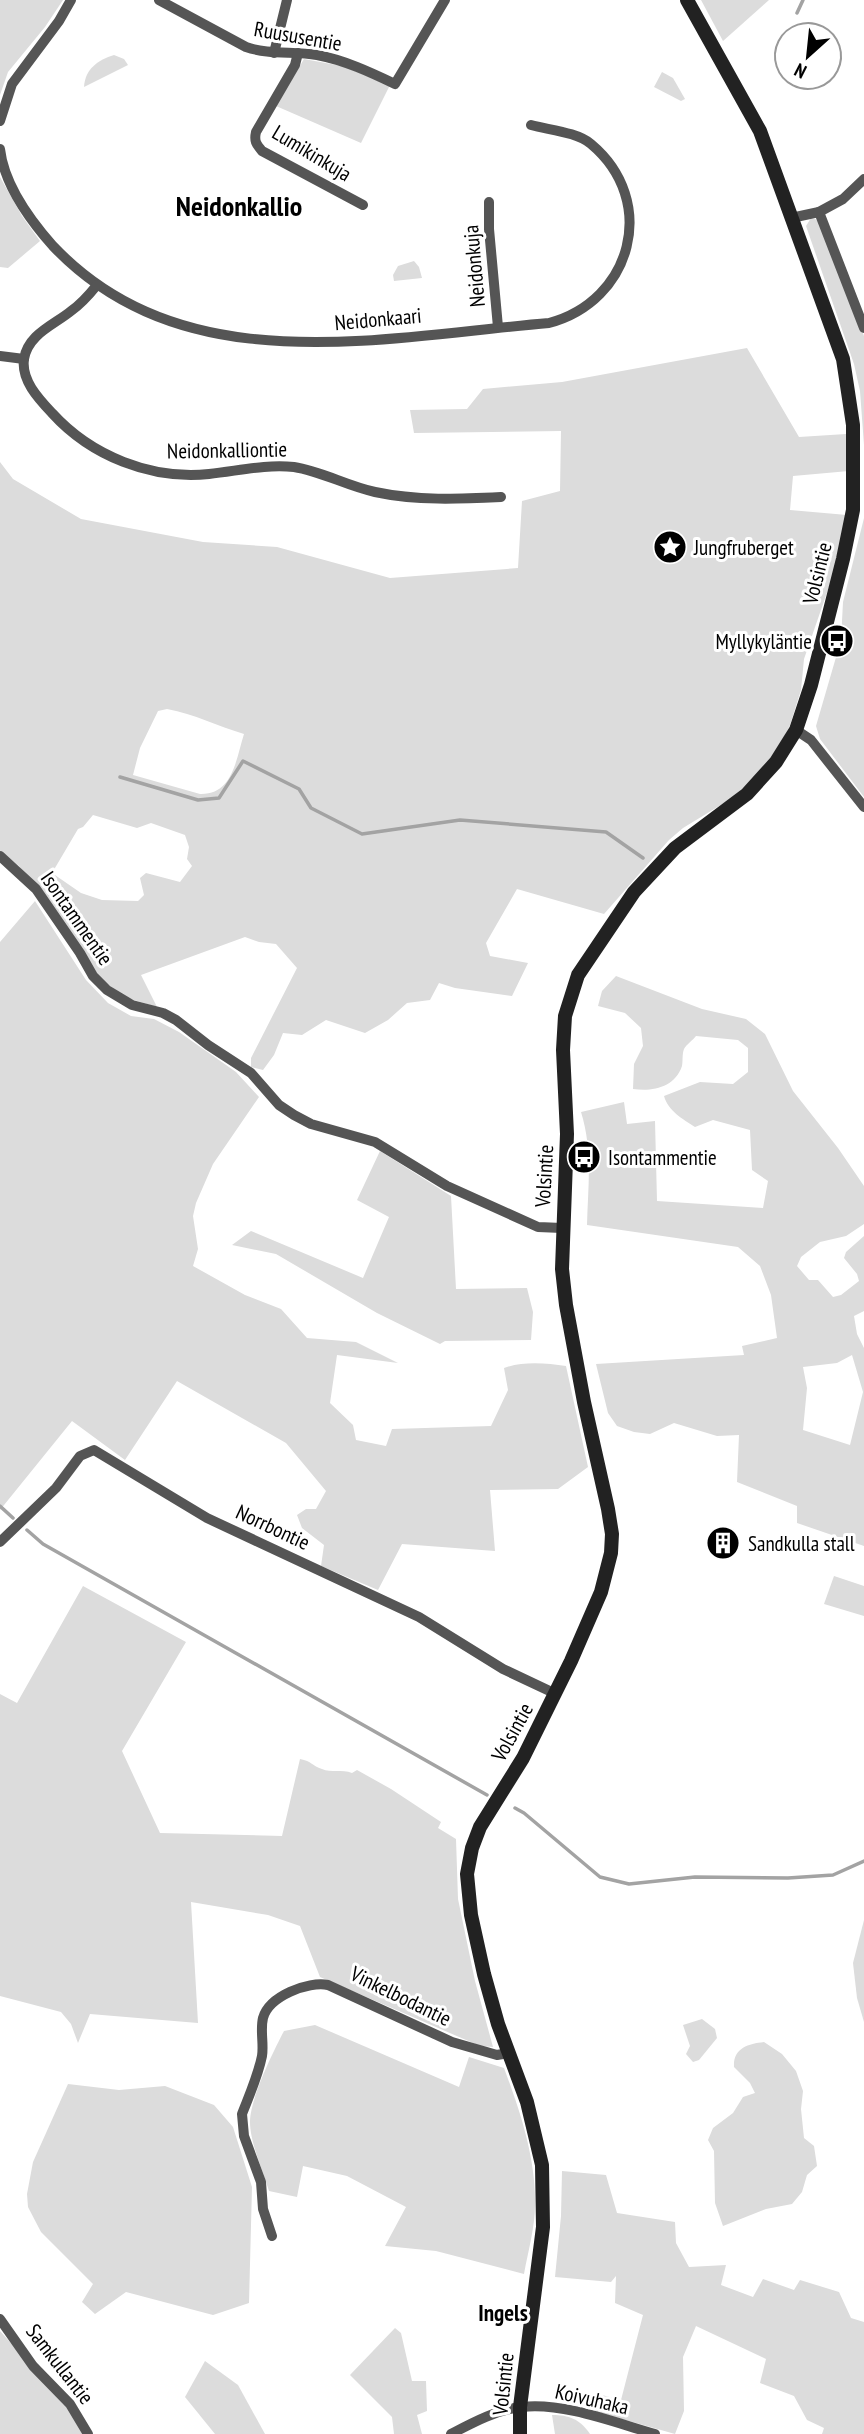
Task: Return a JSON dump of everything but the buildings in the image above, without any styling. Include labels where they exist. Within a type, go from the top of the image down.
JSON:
[{"type":"street","points":[[0,121],[12,83],[53,30],[71,0]]},
{"type":"street","name":"Ruususentie","points":[[159,0],[259,52],[298,53],[334,59],[395,84],[445,0]]},
{"type":"street","points":[[274,53],[288,0]]},
{"type":"street","name":"Volsintie","points":[[520,2434],[520,2407],[541,2253],[544,2188],[542,2165],[527,2102],[508,2053],[484,1974],[471,1914],[467,1874],[472,1848],[480,1827],[523,1758],[556,1694],[607,1573],[612,1534],[584,1402],[562,1269],[567,1134],[563,1033],[570,995],[578,975],[608,928],[654,867],[674,848],[747,794],[776,762],[796,730],[811,685],[858,509],[853,425],[843,359],[760,131],[687,0]]},
{"type":"street","name":"Lumikinkuja","points":[[298,53],[295,65],[254,139],[262,151],[363,205]]},
{"type":"street","name":"Neidonkaari","points":[[0,149],[10,183],[33,222],[70,263],[97,285],[159,318],[229,337],[316,344],[549,323],[562,320],[589,306],[609,286],[622,263],[629,237],[626,195],[613,167],[590,143],[578,137],[531,125]]},
{"type":"street","points":[[792,218],[819,212],[844,199],[864,179]]},
{"type":"street","name":"Neidonkuja","points":[[489,202],[498,327]]},
{"type":"street","points":[[819,212],[864,328]]},
{"type":"street","points":[[0,356],[24,359],[26,350],[36,337],[83,302],[97,285]]},
{"type":"street","name":"Neidonkalliontie","points":[[24,359],[24,372],[30,386],[63,426],[101,452],[145,469],[186,475],[251,467],[296,467],[371,491],[402,497],[445,500],[502,497]]},
{"type":"street","points":[[796,730],[811,740],[864,807]]},
{"type":"street","name":"Isontammentie","points":[[0,856],[36,889],[93,976],[107,990],[132,1005],[163,1013],[176,1020],[251,1073],[279,1105],[294,1115],[311,1124],[375,1142],[447,1186],[538,1227],[562,1228]]},
{"type":"street","name":"Norrbontie","points":[[0,1542],[56,1488],[80,1456],[94,1450],[209,1519],[419,1617],[503,1669],[556,1694]]},
{"type":"street","name":"Vinkelbodantie","points":[[272,2236],[263,2208],[261,2182],[251,2160],[241,2123],[261,2062],[262,2021],[268,2007],[302,1986],[328,1984],[399,2020],[452,2042],[479,2052],[497,2055],[508,2053]]},
{"type":"street","name":"Samkullantie","points":[[0,2319],[33,2366],[70,2404],[88,2434]]},
{"type":"street","points":[[451,2434],[495,2414],[520,2407]]},
{"type":"street","name":"Koivuhaka","points":[[520,2407],[561,2409],[655,2434]]},
{"type":"shaded area","points":[[0,0],[63,0],[8,72],[0,95]]},
{"type":"shaded area","points":[[701,0],[769,0],[723,41]]},
{"type":"shaded area","points":[[114,55],[124,59],[128,65],[84,87],[93,66]]},
{"type":"shaded area","points":[[304,59],[342,66],[390,85],[361,143],[276,106]]},
{"type":"shaded area","points":[[662,72],[673,78],[685,99],[681,101],[654,87]]},
{"type":"shaded area","points":[[0,177],[40,241],[8,268],[0,267]]},
{"type":"shaded area","points":[[811,218],[818,220],[821,225],[864,336],[864,445],[860,391],[854,364],[806,226]]},
{"type":"shaded area","points":[[414,261],[422,278],[394,281],[393,275],[398,266]]},
{"type":"shaded area","points":[[747,348],[799,437],[846,434],[849,471],[793,476],[790,510],[847,515],[832,578],[804,659],[801,690],[790,725],[775,755],[757,776],[729,800],[683,828],[669,840],[604,914],[517,889],[486,943],[490,956],[528,963],[512,996],[455,988],[439,983],[430,1000],[407,1003],[388,1020],[365,1033],[326,1020],[302,1035],[283,1033],[274,1055],[263,1070],[251,1067],[251,1058],[297,968],[276,944],[245,937],[141,975],[157,1007],[124,997],[98,976],[19,866],[0,851],[0,462],[13,479],[81,519],[203,542],[277,547],[390,578],[518,568],[522,501],[560,491],[561,431],[414,433],[410,410],[467,409],[483,389],[562,382]],"holes":[[[167,709],[244,734],[231,774],[220,789],[200,794],[133,775],[140,748],[158,711]],[[93,815],[137,828],[151,823],[185,835],[189,847],[187,859],[192,866],[180,882],[146,873],[140,878],[144,895],[138,901],[102,900],[81,893],[52,873],[78,829]]]},
{"type":"shaded area","points":[[864,518],[864,797],[820,739],[816,726],[841,640],[843,602]]},
{"type":"shaded area","points":[[35,901],[86,980],[108,1003],[131,1016],[154,1019],[179,1032],[236,1072],[259,1097],[213,1164],[196,1203],[193,1216],[198,1249],[193,1266],[245,1295],[281,1309],[307,1338],[356,1342],[398,1363],[337,1355],[330,1403],[353,1425],[356,1440],[386,1446],[392,1429],[491,1426],[508,1390],[504,1368],[543,1363],[566,1366],[588,1467],[558,1489],[490,1490],[495,1551],[402,1544],[378,1590],[321,1566],[324,1545],[302,1528],[297,1515],[306,1509],[316,1509],[326,1491],[286,1443],[177,1381],[125,1460],[72,1421],[0,1510],[0,942]]},
{"type":"shaded area","points":[[616,976],[702,1009],[746,1019],[765,1034],[793,1091],[864,1186],[864,1224],[846,1236],[820,1242],[801,1257],[797,1266],[809,1280],[818,1280],[833,1297],[841,1295],[859,1281],[857,1274],[844,1258],[846,1252],[864,1236],[864,1311],[854,1316],[857,1334],[864,1348],[864,1546],[797,1523],[797,1506],[737,1482],[739,1435],[717,1436],[674,1423],[650,1434],[634,1432],[617,1426],[608,1413],[596,1364],[744,1355],[742,1346],[777,1338],[771,1295],[760,1266],[738,1247],[587,1225],[588,1154],[581,1112],[624,1102],[627,1124],[655,1121],[657,1201],[763,1208],[768,1181],[752,1170],[750,1130],[713,1120],[695,1127],[672,1110],[664,1096],[700,1082],[733,1084],[748,1072],[748,1048],[738,1040],[696,1036],[684,1049],[682,1066],[674,1079],[655,1089],[633,1089],[634,1064],[643,1046],[641,1028],[625,1013],[598,1006],[602,991]],"holes":[[[852,1355],[863,1392],[850,1445],[803,1430],[807,1388],[803,1367],[837,1363]]]},
{"type":"shaded area","points":[[380,1151],[451,1196],[456,1289],[527,1288],[533,1312],[531,1340],[445,1341],[440,1344],[377,1313],[276,1254],[232,1245],[251,1231],[363,1278],[389,1217],[357,1200]]},
{"type":"shaded area","points":[[834,1576],[864,1586],[864,1616],[824,1604]]},
{"type":"shaded area","points":[[83,1586],[186,1642],[122,1751],[160,1833],[282,1836],[300,1759],[325,1770],[352,1773],[357,1770],[441,1822],[438,1828],[456,1839],[458,1899],[475,1981],[493,2047],[480,2046],[320,1977],[300,1926],[268,1915],[191,1902],[198,2023],[90,2014],[78,2043],[71,2024],[61,2012],[0,1996],[0,1694],[17,1703]]},
{"type":"shaded area","points":[[864,1920],[864,2022],[857,1998],[853,1963]]},
{"type":"shaded area","points":[[702,2019],[715,2029],[717,2038],[699,2060],[693,2062],[686,2054],[690,2046],[683,2025]]},
{"type":"shaded area","points":[[315,2025],[459,2087],[469,2057],[504,2068],[526,2135],[535,2187],[534,2222],[524,2274],[436,2251],[385,2246],[406,2207],[347,2176],[303,2166],[297,2197],[269,2191],[251,2130],[254,2101],[284,2031]]},
{"type":"shaded area","points":[[764,2042],[782,2054],[796,2071],[803,2091],[801,2109],[804,2138],[814,2146],[817,2166],[807,2175],[802,2192],[792,2204],[766,2209],[723,2226],[715,2203],[714,2151],[708,2140],[713,2128],[733,2113],[743,2097],[755,2093],[750,2083],[734,2067],[736,2055],[747,2046]]},
{"type":"shaded area","points":[[68,2084],[119,2090],[165,2086],[214,2105],[233,2127],[252,2187],[249,2303],[213,2315],[126,2292],[95,2314],[82,2302],[93,2284],[41,2232],[28,2207],[27,2194],[33,2162]]},
{"type":"shaded area","points":[[562,2171],[606,2175],[617,2213],[675,2222],[676,2243],[689,2267],[726,2265],[721,2285],[753,2297],[763,2279],[794,2290],[800,2280],[839,2292],[851,2318],[864,2322],[864,2434],[822,2434],[824,2428],[807,2420],[794,2396],[760,2383],[766,2359],[696,2326],[683,2357],[684,2411],[675,2434],[594,2411],[594,2405],[602,2395],[621,2400],[643,2315],[615,2303],[616,2276],[611,2282],[555,2277]]},
{"type":"shaded area","points":[[395,2328],[401,2333],[412,2381],[426,2381],[427,2411],[417,2415],[422,2434],[394,2434],[392,2417],[350,2375]]},
{"type":"shaded area","points":[[0,2331],[70,2409],[84,2434],[0,2434]]},
{"type":"shaded area","points":[[205,2361],[238,2385],[265,2434],[215,2434],[185,2397]]},
{"type":"shaded area","points":[[552,2415],[574,2419],[590,2434],[555,2434]]},
{"type":"waterway","points":[[797,13],[803,0]]},
{"type":"waterway","points":[[120,777],[198,800],[219,798],[243,761],[299,789],[311,808],[362,834],[460,820],[606,832],[643,858]]},
{"type":"waterway","points":[[0,1506],[13,1518]]},
{"type":"waterway","points":[[27,1530],[43,1544],[487,1795]]},
{"type":"waterway","points":[[515,1808],[600,1877],[629,1884],[695,1877],[788,1878],[833,1875],[864,1861]]},
{"type":"place","name":"Jungfruberget","points":[[670,547]]},
{"type":"place","name":"Myllykyläntie","points":[[837,641]]},
{"type":"place","name":"Isontammentie","points":[[584,1157]]},
{"type":"place","name":"Sandkulla stall","points":[[723,1543]]},
{"type":"district","name":"Neidonkallio","points":[[239,205]]},
{"type":"district","name":"Ingels","points":[[503,2312]]}]
